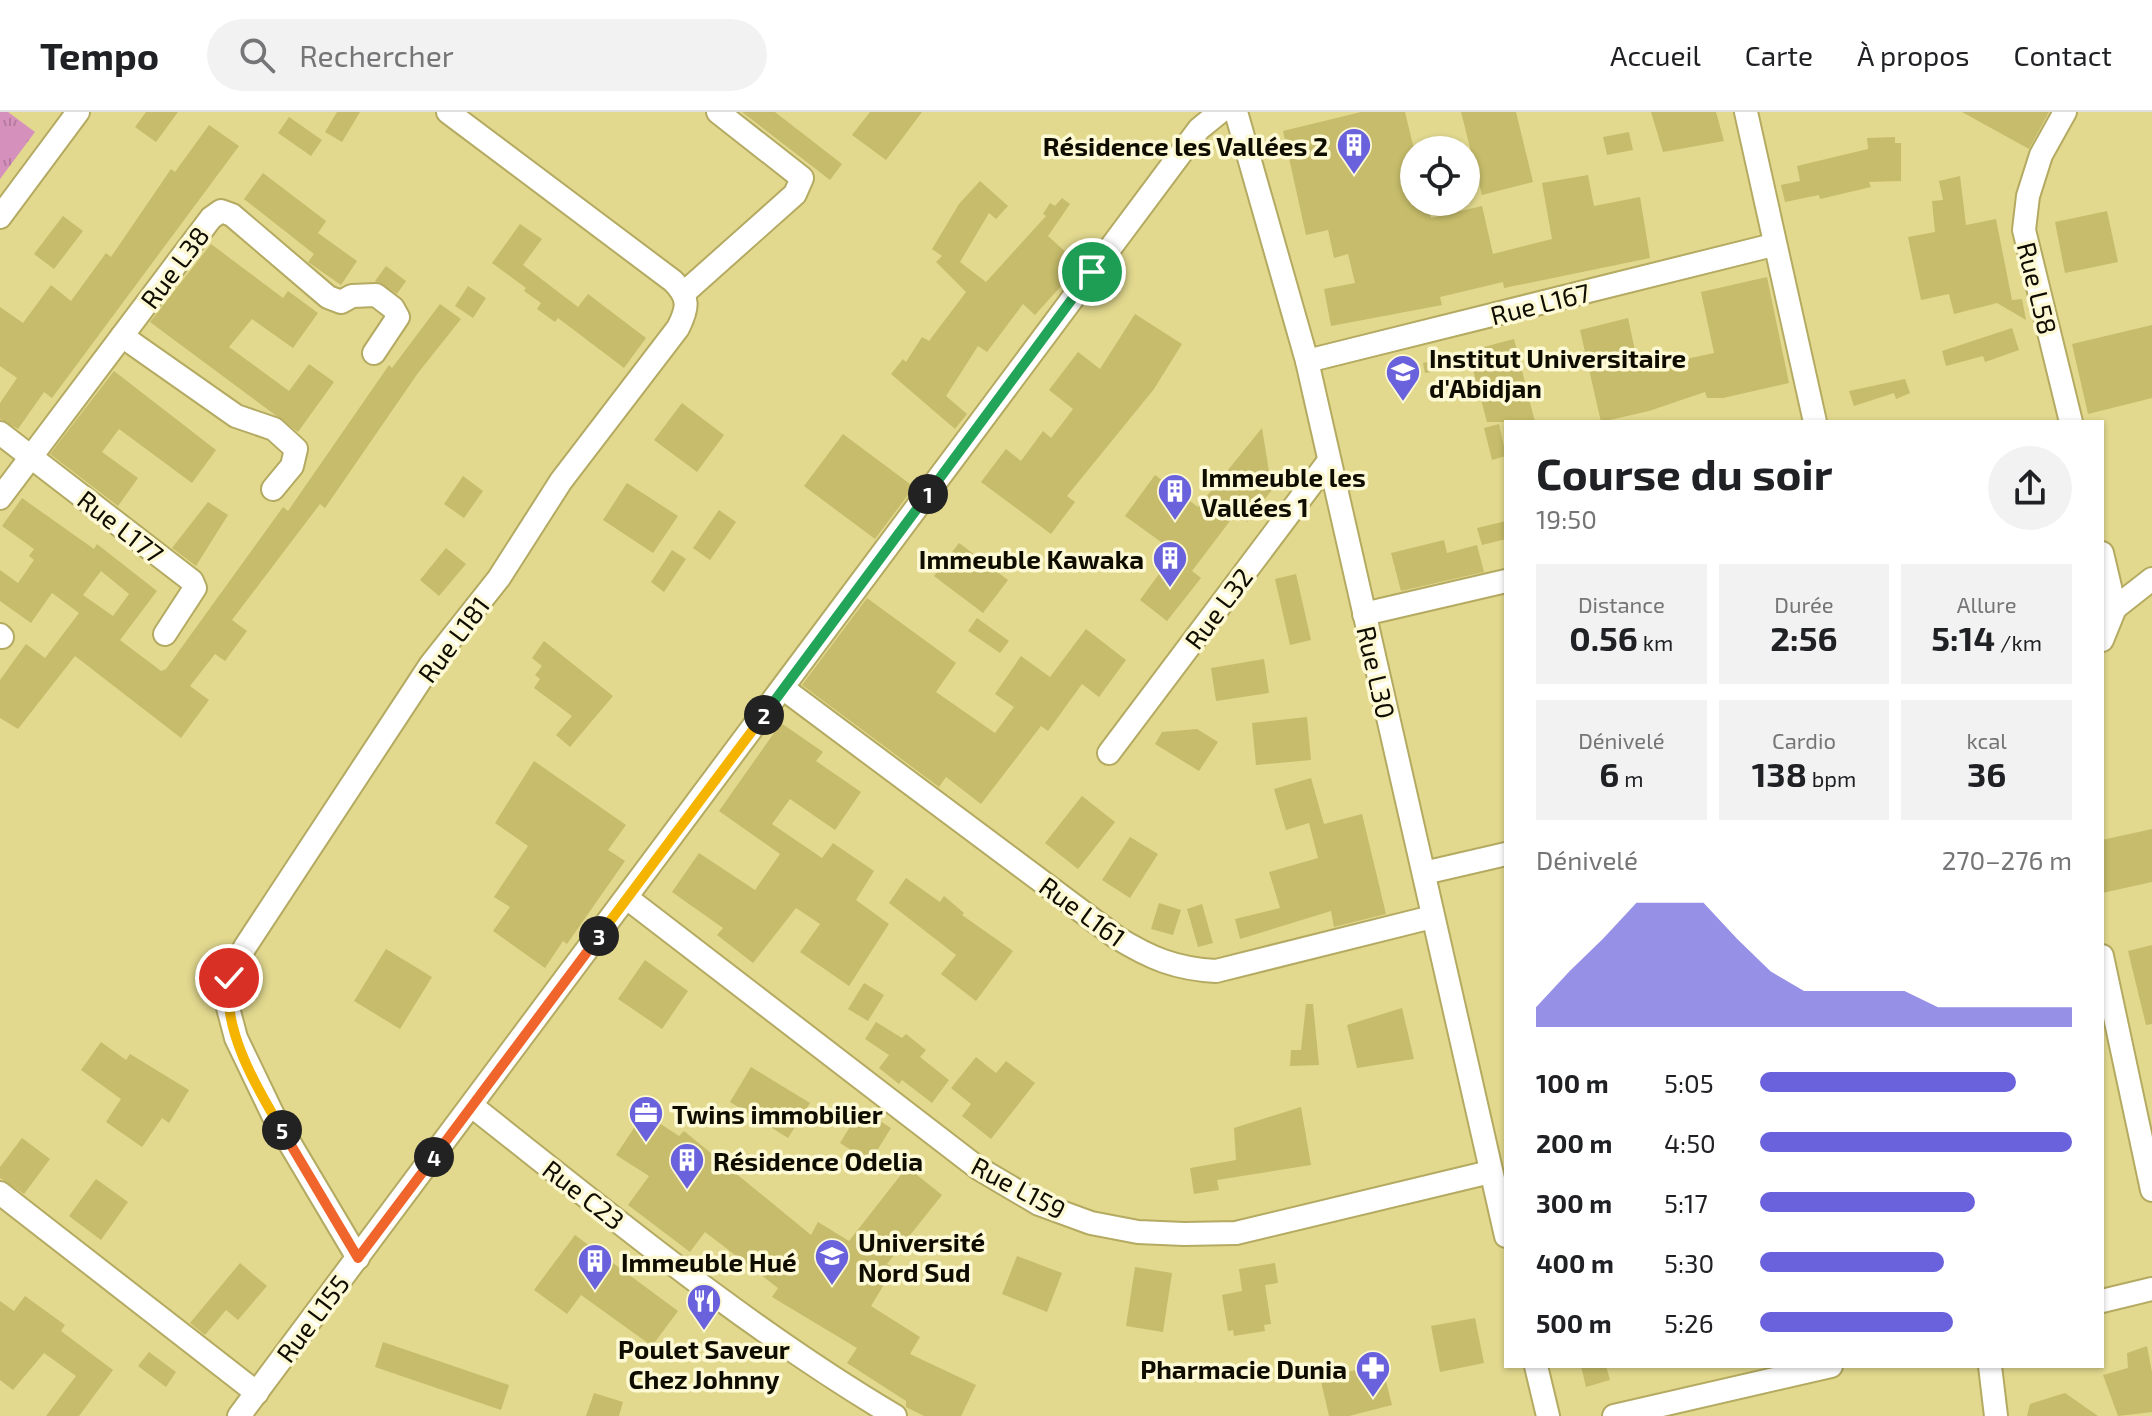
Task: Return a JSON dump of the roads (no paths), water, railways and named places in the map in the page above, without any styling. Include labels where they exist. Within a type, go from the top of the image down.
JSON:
[{"type":"street","points":[[0,217],[78,112]]},
{"type":"street","points":[[448,112],[684,293],[795,194],[802,178],[718,112]]},
{"type":"street","name":"Rue L155","points":[[239,1416],[1199,129],[1220,112]]},
{"type":"street","name":"Rue L30","points":[[1236,112],[1307,361],[1490,1172],[1503,1210]]},
{"type":"street","points":[[1746,112],[1773,245],[1801,347],[1815,420]]},
{"type":"street","name":"Rue L58","points":[[2065,112],[2041,155],[2028,196],[2024,230],[2071,420]]},
{"type":"street","name":"Rue L38","points":[[0,498],[211,218],[221,211],[232,215],[328,297],[341,302],[352,296],[376,295],[393,308],[398,317],[394,328],[374,353]]},
{"type":"street","name":"Rue L167","points":[[1307,361],[1773,245]]},
{"type":"street","name":"Rue L181","points":[[358,1258],[273,1115],[236,1038],[226,1000],[229,978],[245,947],[431,664],[499,578],[561,481],[678,328],[688,309],[684,293]]},
{"type":"street","points":[[122,336],[236,416],[274,429],[296,449],[292,466],[273,489]]},
{"type":"street","name":"Rue L177","points":[[0,433],[192,581],[195,588],[192,596],[165,634]]},
{"type":"street","name":"Rue L32","points":[[1109,753],[1328,462]]},
{"type":"street","points":[[2104,561],[2115,608]]},
{"type":"street","points":[[2104,635],[2115,608],[2152,579]]},
{"type":"street","points":[[1364,614],[1504,581]]},
{"type":"street","name":"Rue L161","points":[[784,689],[1116,937],[1150,959],[1183,969],[1216,971],[1432,917]]},
{"type":"street","points":[[1424,873],[1504,854]]},
{"type":"street","name":"Rue L159","points":[[627,898],[978,1168],[1039,1204],[1091,1223],[1138,1232],[1236,1233],[1490,1172]]},
{"type":"street","points":[[2104,965],[2152,1190]]},
{"type":"street","name":"Rue C23","points":[[472,1106],[668,1259],[838,1383],[895,1416]]},
{"type":"street","points":[[0,1193],[257,1393]]},
{"type":"street","points":[[2104,1301],[2152,1289]]},
{"type":"street","points":[[1536,1368],[1548,1416]]},
{"type":"street","points":[[1614,1416],[1822,1368]]},
{"type":"street","points":[[1990,1368],[1996,1416]]},
{"type":"place","name":"Résidence les Vallées 2","points":[[1354,176]]},
{"type":"place","name":"Institut Universitaire d'Abidjan","points":[[1403,403]]},
{"type":"place","name":"Immeuble les Vallées 1","points":[[1175,522]]},
{"type":"place","name":"Immeuble Kawaka","points":[[1170,589]]},
{"type":"place","name":"Twins immobilier","points":[[646,1144]]},
{"type":"place","name":"Résidence Odelia","points":[[687,1191]]},
{"type":"place","name":"Université Nord Sud","points":[[832,1287]]},
{"type":"place","name":"Immeuble Hué","points":[[595,1292]]},
{"type":"place","name":"Poulet Saveur Chez Johnny","points":[[704,1332]]},
{"type":"place","name":"Pharmacie Dunia","points":[[1373,1399]]}]
